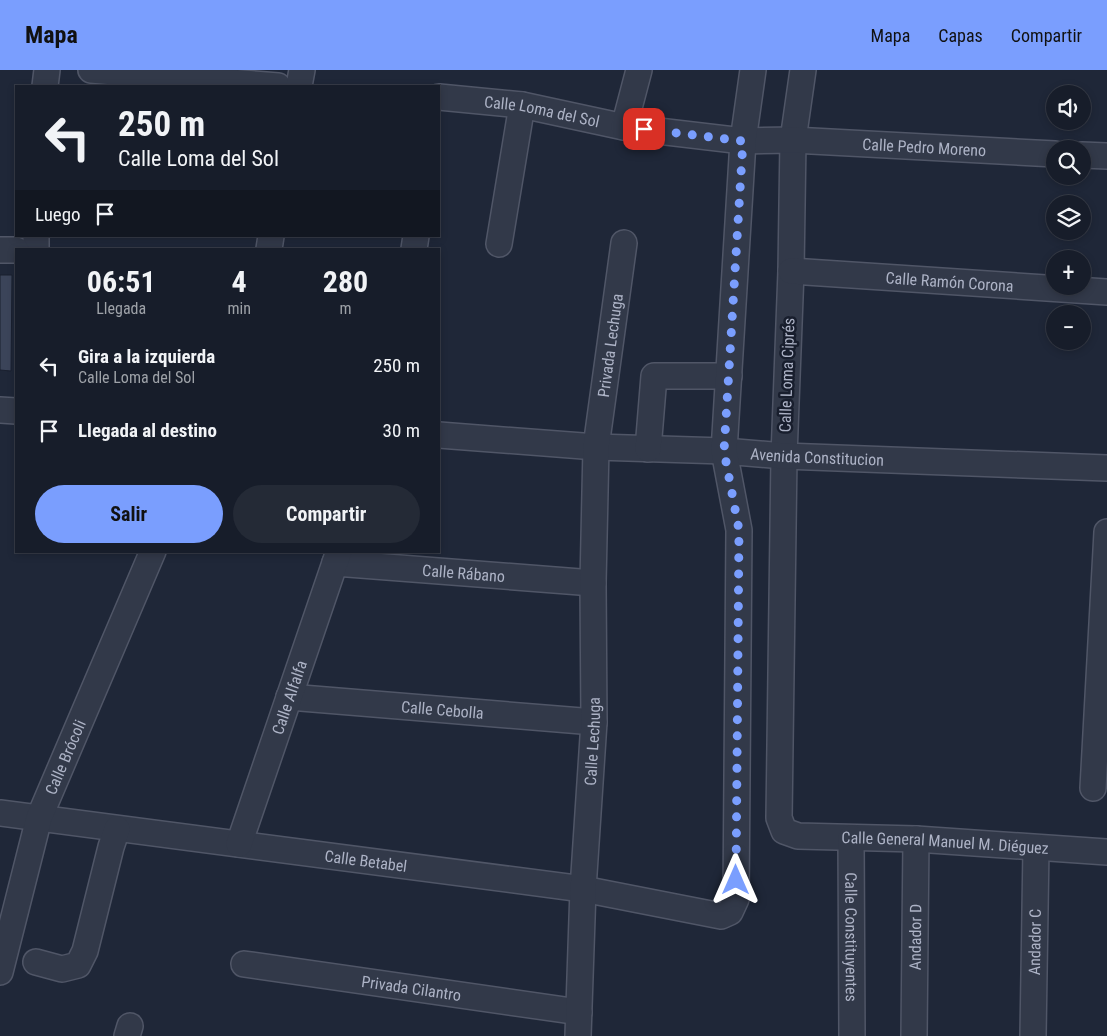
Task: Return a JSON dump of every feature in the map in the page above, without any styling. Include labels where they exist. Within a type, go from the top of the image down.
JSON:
[{"type":"street","points":[[45,85],[47,70]]},
{"type":"street","points":[[92,70],[266,85]]},
{"type":"street","points":[[299,85],[302,70]]},
{"type":"street","points":[[624,126],[639,70]]},
{"type":"street","points":[[724,451],[743,141],[753,70]]},
{"type":"street","name":"Calle Loma Ciprés","points":[[784,831],[779,818],[784,456],[794,140],[803,70]]},
{"type":"street","name":"Calle Loma del Sol","points":[[440,105],[522,105],[624,126],[743,141],[794,140]]},
{"type":"street","points":[[499,244],[522,105]]},
{"type":"street","name":"Calle Pedro Moreno","points":[[794,140],[1046,154]]},
{"type":"street","points":[[1091,155],[1107,156]]},
{"type":"street","name":"Privada Lechuga","points":[[596,447],[624,243]]},
{"type":"street","points":[[0,250],[15,250]]},
{"type":"street","name":"Calle Ramón Corona","points":[[791,271],[1107,292]]},
{"type":"street","points":[[648,449],[654,376],[729,376]]},
{"type":"street","points":[[0,410],[15,411]]},
{"type":"street","name":"Avenida Constitucion","points":[[440,435],[596,447],[1107,468]]},
{"type":"street","name":"Calle Lechuga","points":[[579,1024],[582,889],[594,722],[593,583],[596,447]]},
{"type":"street","name":"Calle Betabel","points":[[0,813],[582,889],[720,916],[730,912],[736,900],[739,530],[724,451]]},
{"type":"street","points":[[1093,788],[1102,714],[1107,532]]},
{"type":"street","name":"Calle Brócoli","points":[[0,972],[39,818],[152,553]]},
{"type":"street","name":"Calle Rábano","points":[[337,557],[593,583]]},
{"type":"street","name":"Calle Alfalfa","points":[[239,844],[337,557]]},
{"type":"street","name":"Calle Cebolla","points":[[289,697],[594,722]]},
{"type":"street","points":[[36,962],[62,969],[78,965],[85,951],[117,829]]},
{"type":"street","name":"Calle General Manuel M. Diéguez","points":[[784,831],[798,836],[916,839],[1107,852]]},
{"type":"street","name":"Calle Constituyentes","points":[[851,838],[852,1036]]},
{"type":"street","name":"Andador D","points":[[914,1036],[916,839]]},
{"type":"street","name":"Andador C","points":[[1034,1036],[1036,848]]},
{"type":"street","name":"Privada Cilantro","points":[[244,964],[579,1024]]},
{"type":"building","points":[[0,275],[12,275],[11,371],[0,370]]},
{"type":"route","points":[[644,129],[743,141],[724,451],[739,530],[736,880]]}]
